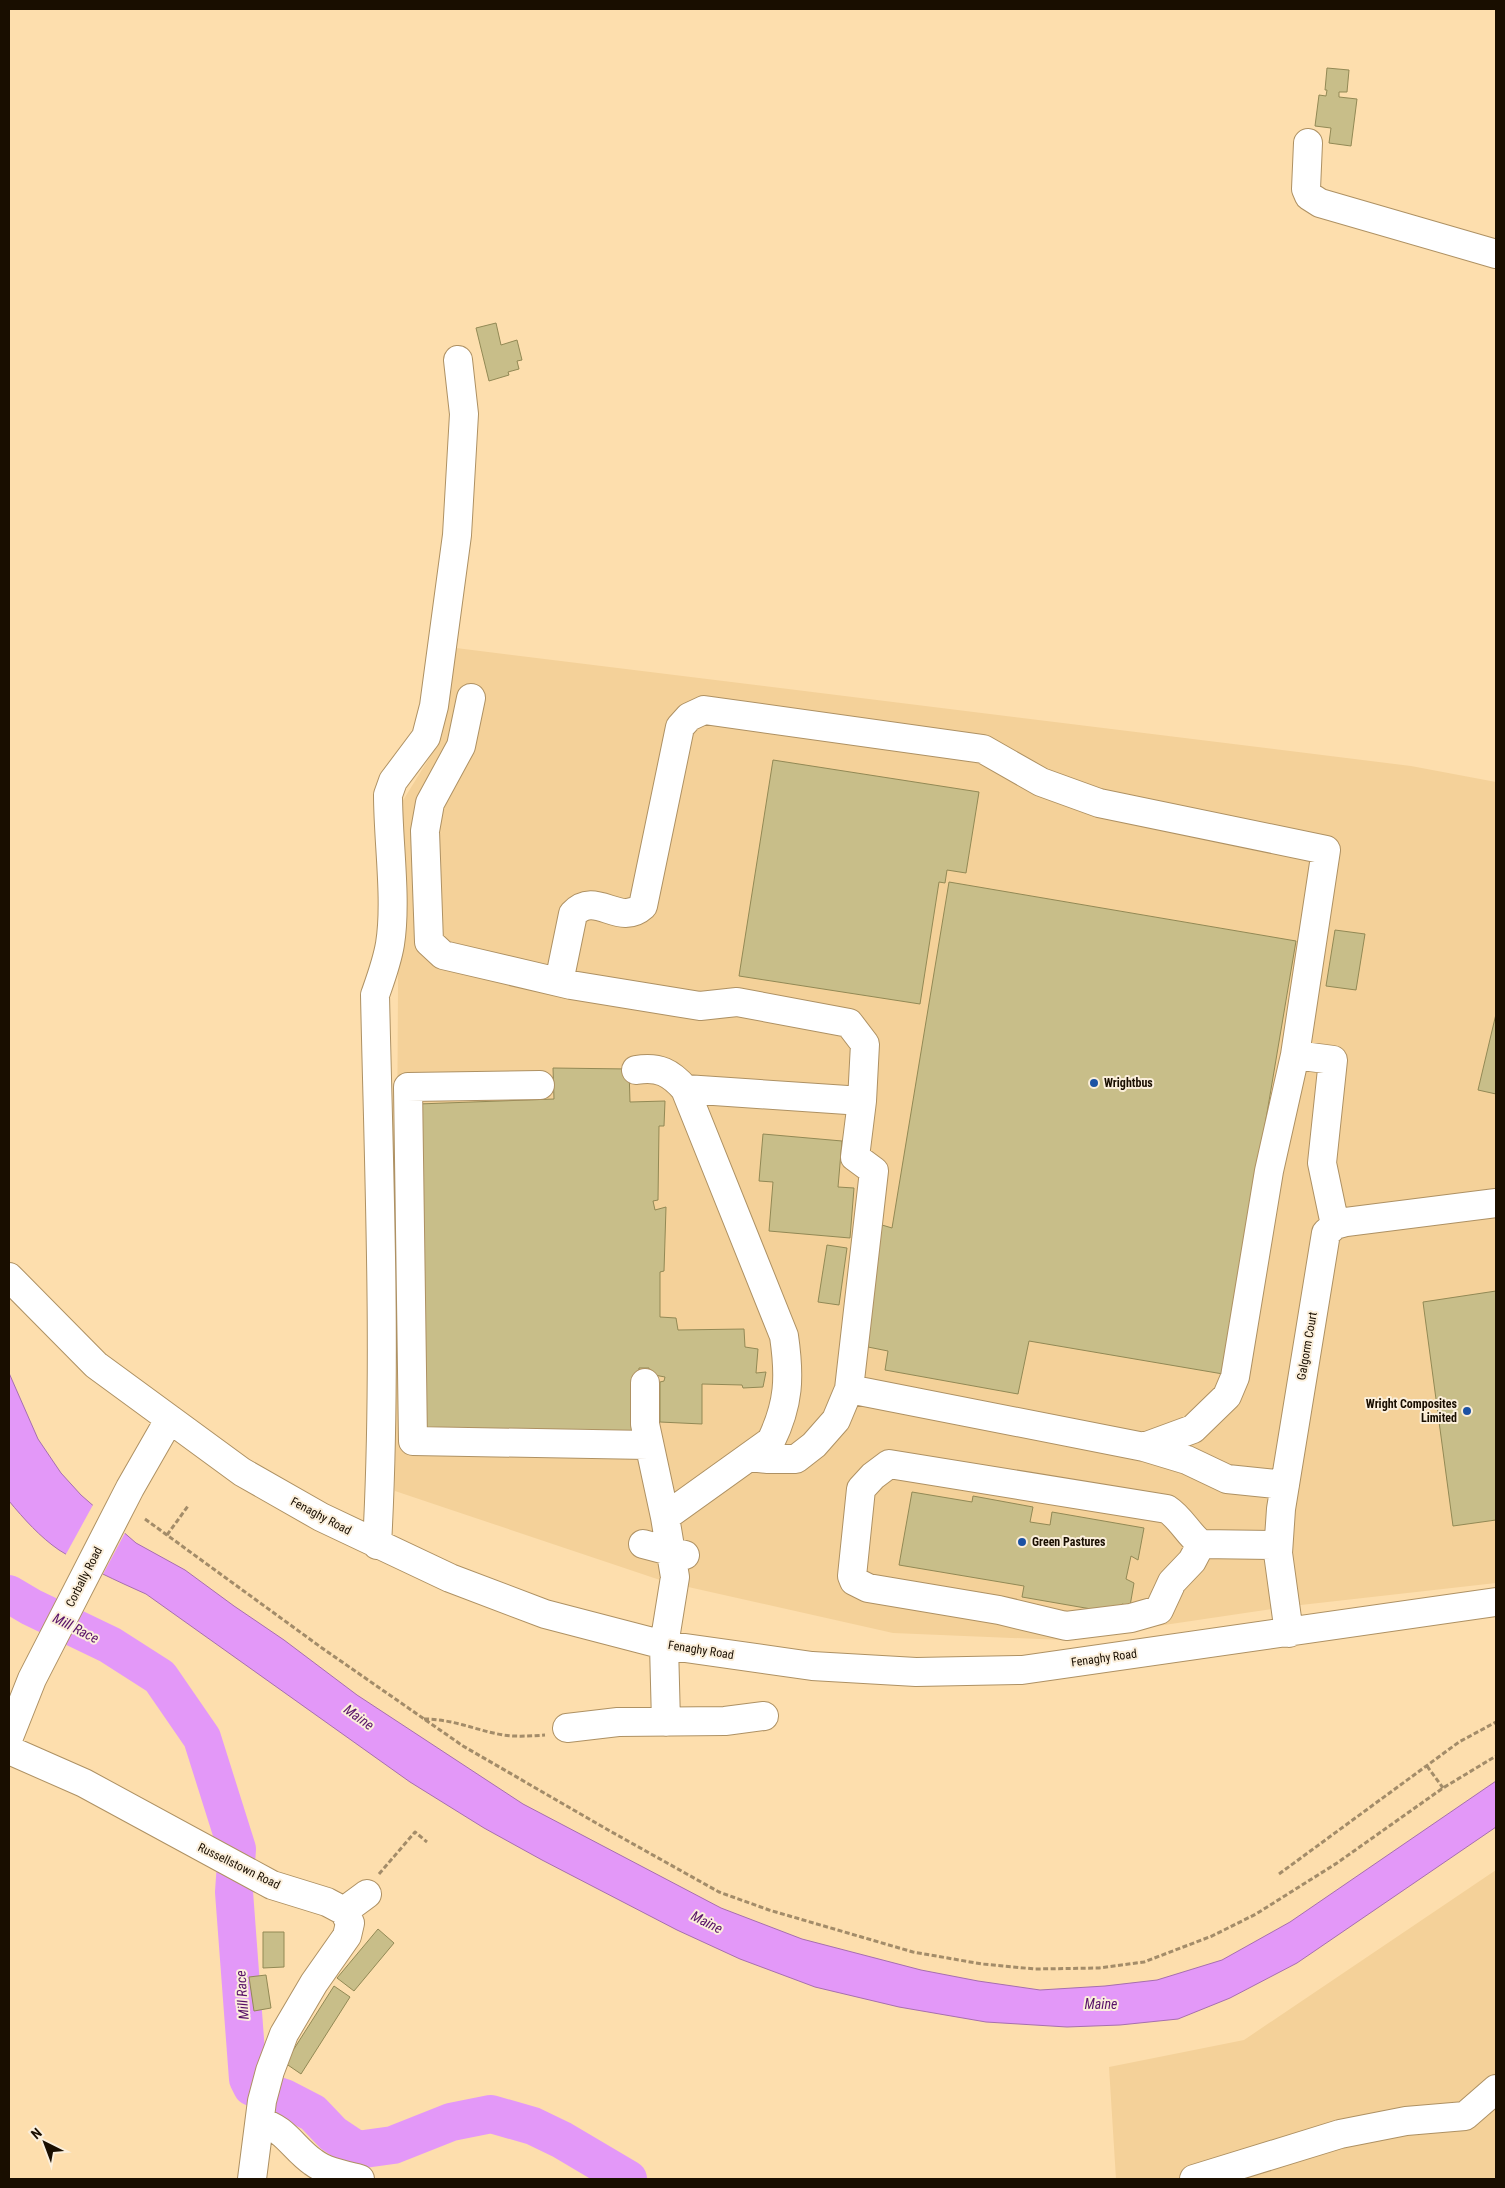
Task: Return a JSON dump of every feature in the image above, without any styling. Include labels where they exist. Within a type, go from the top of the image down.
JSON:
[{"type":"street","points":[[1308,143],[1306,189],[1309,196],[1314,200],[1496,254]]},
{"type":"street","points":[[377,1545],[382,1454],[383,1326],[375,995],[384,972],[390,942],[392,899],[388,795],[393,781],[426,737],[434,706],[458,535],[464,414],[458,360]]},
{"type":"street","points":[[471,698],[461,746],[430,803],[425,831],[429,942],[443,956],[559,982],[700,1006],[737,1002],[849,1023],[865,1044],[862,1101],[855,1157],[874,1171],[849,1389],[836,1420],[814,1445],[796,1459],[748,1457]]},
{"type":"street","points":[[559,982],[572,914],[580,906],[591,904],[626,915],[636,913],[643,906],[680,727],[689,717],[704,710],[983,749],[1042,782],[1099,803],[1326,850],[1296,1055],[1270,1171],[1235,1377],[1227,1396],[1193,1429],[1144,1447]]},
{"type":"street","points":[[1296,1055],[1333,1060],[1322,1163],[1335,1225],[1496,1203]]},
{"type":"street","points":[[636,1070],[649,1068],[672,1075],[685,1089],[784,1336],[789,1369],[780,1423],[771,1441],[666,1517]]},
{"type":"street","points":[[540,1085],[408,1087],[413,1441],[648,1445]]},
{"type":"street","points":[[685,1089],[862,1101]]},
{"type":"street","name":"Galgorm Court","points":[[1289,1633],[1281,1584],[1278,1545],[1284,1485],[1324,1239],[1326,1233],[1335,1225]]},
{"type":"street","name":"Fenaghy Road","points":[[9,1277],[96,1365],[242,1472],[320,1517],[450,1578],[545,1614],[664,1644],[812,1666],[916,1672],[1022,1670],[1496,1602]]},
{"type":"street","points":[[645,1383],[645,1424],[648,1445],[666,1517],[678,1553],[664,1644],[666,1722]]},
{"type":"street","points":[[849,1389],[1144,1447],[1187,1460],[1227,1479],[1284,1485]]},
{"type":"street","name":"Corbally Road","points":[[9,1738],[32,1679],[130,1488],[169,1420]]},
{"type":"street","points":[[1201,1544],[1192,1560],[1172,1582],[1159,1610],[1131,1618],[1066,1626],[999,1610],[868,1588],[854,1581],[852,1576],[861,1489],[873,1476],[889,1464],[1167,1509],[1176,1514],[1193,1537],[1201,1544],[1278,1545]]},
{"type":"street","points":[[643,1544],[678,1553]]},
{"type":"street","points":[[567,1728],[618,1722],[725,1721],[764,1716]]},
{"type":"street","name":"Russellstown Road","points":[[9,1750],[84,1783],[272,1885],[327,1902],[344,1911]]},
{"type":"street","points":[[252,2179],[263,2102],[284,2034],[314,1983],[347,1936],[350,1924],[344,1911],[367,1894]]},
{"type":"street","points":[[1194,2179],[1340,2134],[1406,2122],[1465,2116],[1496,2089]]},
{"type":"street","points":[[263,2102],[279,2130],[310,2160],[322,2168],[360,2179]]},
{"type":"path","points":[[167,1535],[188,1506]]},
{"type":"path","points":[[145,1519],[322,1648],[463,1746],[719,1892],[769,1910],[913,1952],[982,1964],[1035,1969],[1099,1968],[1144,1962],[1212,1936],[1256,1914],[1329,1868],[1443,1788],[1496,1756]]},
{"type":"path","points":[[423,1719],[444,1719],[495,1733],[525,1737],[551,1735],[567,1728]]},
{"type":"path","points":[[1279,1874],[1459,1742],[1496,1722]]},
{"type":"path","points":[[1427,1766],[1443,1788]]},
{"type":"path","points":[[367,1894],[376,1878],[414,1832],[427,1842]]},
{"type":"shaded area","points":[[448,647],[1411,766],[1496,782],[1496,1583],[1292,1606],[1063,1640],[893,1633],[666,1582],[395,1491],[398,987],[397,810],[438,744]]},
{"type":"shaded area","points":[[1496,1870],[1496,2179],[1116,2179],[1109,2067],[1244,2040]]},
{"type":"water","name":"Maine","points":[[9,1373],[38,1439],[61,1473],[81,1495],[136,1543],[185,1570],[284,1640],[357,1695],[523,1804],[721,1908],[802,1939],[921,1970],[1040,1990],[1105,1986],[1157,1980],[1222,1960],[1290,1922],[1496,1781],[1496,1827],[1297,1963],[1230,1998],[1178,2019],[1120,2025],[1067,2027],[986,2022],[899,2007],[815,1987],[740,1959],[677,1930],[484,1828],[410,1782],[146,1594],[91,1568],[52,1545],[32,1527],[9,1501]]},
{"type":"pier","points":[[94,1503],[126,1531],[102,1576],[65,1556]]},
{"type":"building","points":[[1327,68],[1349,70],[1347,92],[1339,92],[1339,97],[1357,99],[1351,146],[1329,143],[1331,128],[1315,126],[1319,95],[1326,96]]},
{"type":"building","points":[[496,323],[501,345],[517,340],[522,360],[517,361],[519,369],[508,372],[509,375],[489,381],[476,328]]},
{"type":"building","points":[[773,760],[979,792],[966,873],[947,870],[945,883],[939,882],[920,1004],[739,976]]},
{"type":"building","name":"Wrightbus","points":[[949,882],[1296,941],[1223,1374],[1029,1341],[1018,1394],[885,1370],[888,1351],[863,1346],[882,1225],[892,1228]]},
{"type":"building","points":[[1335,930],[1365,934],[1356,990],[1326,986]]},
{"type":"building","points":[[1496,1014],[1496,1094],[1478,1090]]},
{"type":"building","points":[[553,1068],[629,1069],[630,1102],[665,1101],[664,1126],[659,1126],[658,1200],[653,1201],[655,1210],[666,1207],[664,1271],[660,1272],[660,1317],[676,1318],[678,1330],[744,1329],[745,1347],[758,1349],[756,1373],[766,1372],[763,1387],[743,1388],[742,1385],[702,1384],[702,1424],[660,1422],[660,1382],[664,1381],[665,1377],[649,1374],[649,1368],[639,1368],[634,1431],[423,1431],[418,1104],[554,1099]]},
{"type":"building","points":[[763,1134],[842,1141],[838,1187],[854,1188],[850,1238],[769,1231],[773,1182],[759,1181]]},
{"type":"building","points":[[827,1245],[847,1248],[839,1305],[818,1302]]},
{"type":"building","name":"Wright Composites Limited","points":[[1496,1291],[1496,1520],[1453,1526],[1423,1302]]},
{"type":"building","name":"Green Pastures","points":[[912,1492],[972,1502],[973,1496],[1033,1507],[1030,1522],[1050,1525],[1052,1512],[1144,1528],[1138,1560],[1131,1556],[1126,1579],[1134,1583],[1130,1606],[1122,1604],[1120,1614],[1022,1597],[1024,1586],[899,1565]]},
{"type":"building","points":[[378,1929],[394,1943],[354,1991],[337,1978]]},
{"type":"building","points":[[263,1932],[284,1932],[284,1967],[263,1968]]},
{"type":"building","points":[[266,1975],[271,2008],[254,2011],[249,1977]]},
{"type":"building","points":[[334,1986],[350,1997],[301,2074],[285,2063]]},
{"type":"waterway","name":"Mill Race","points":[[9,1594],[31,1607],[110,1645],[160,1677],[202,1738],[237,1849],[234,1892],[248,2079],[252,2087],[284,2098],[313,2113],[333,2134],[357,2150],[393,2145],[451,2122],[491,2114],[533,2126],[562,2140],[628,2179]]},
{"type":"place","name":"Wrightbus","points":[[1094,1083]]},
{"type":"place","name":"Wright Composites Limited","points":[[1467,1411]]},
{"type":"place","name":"Green Pastures","points":[[1022,1542]]}]
